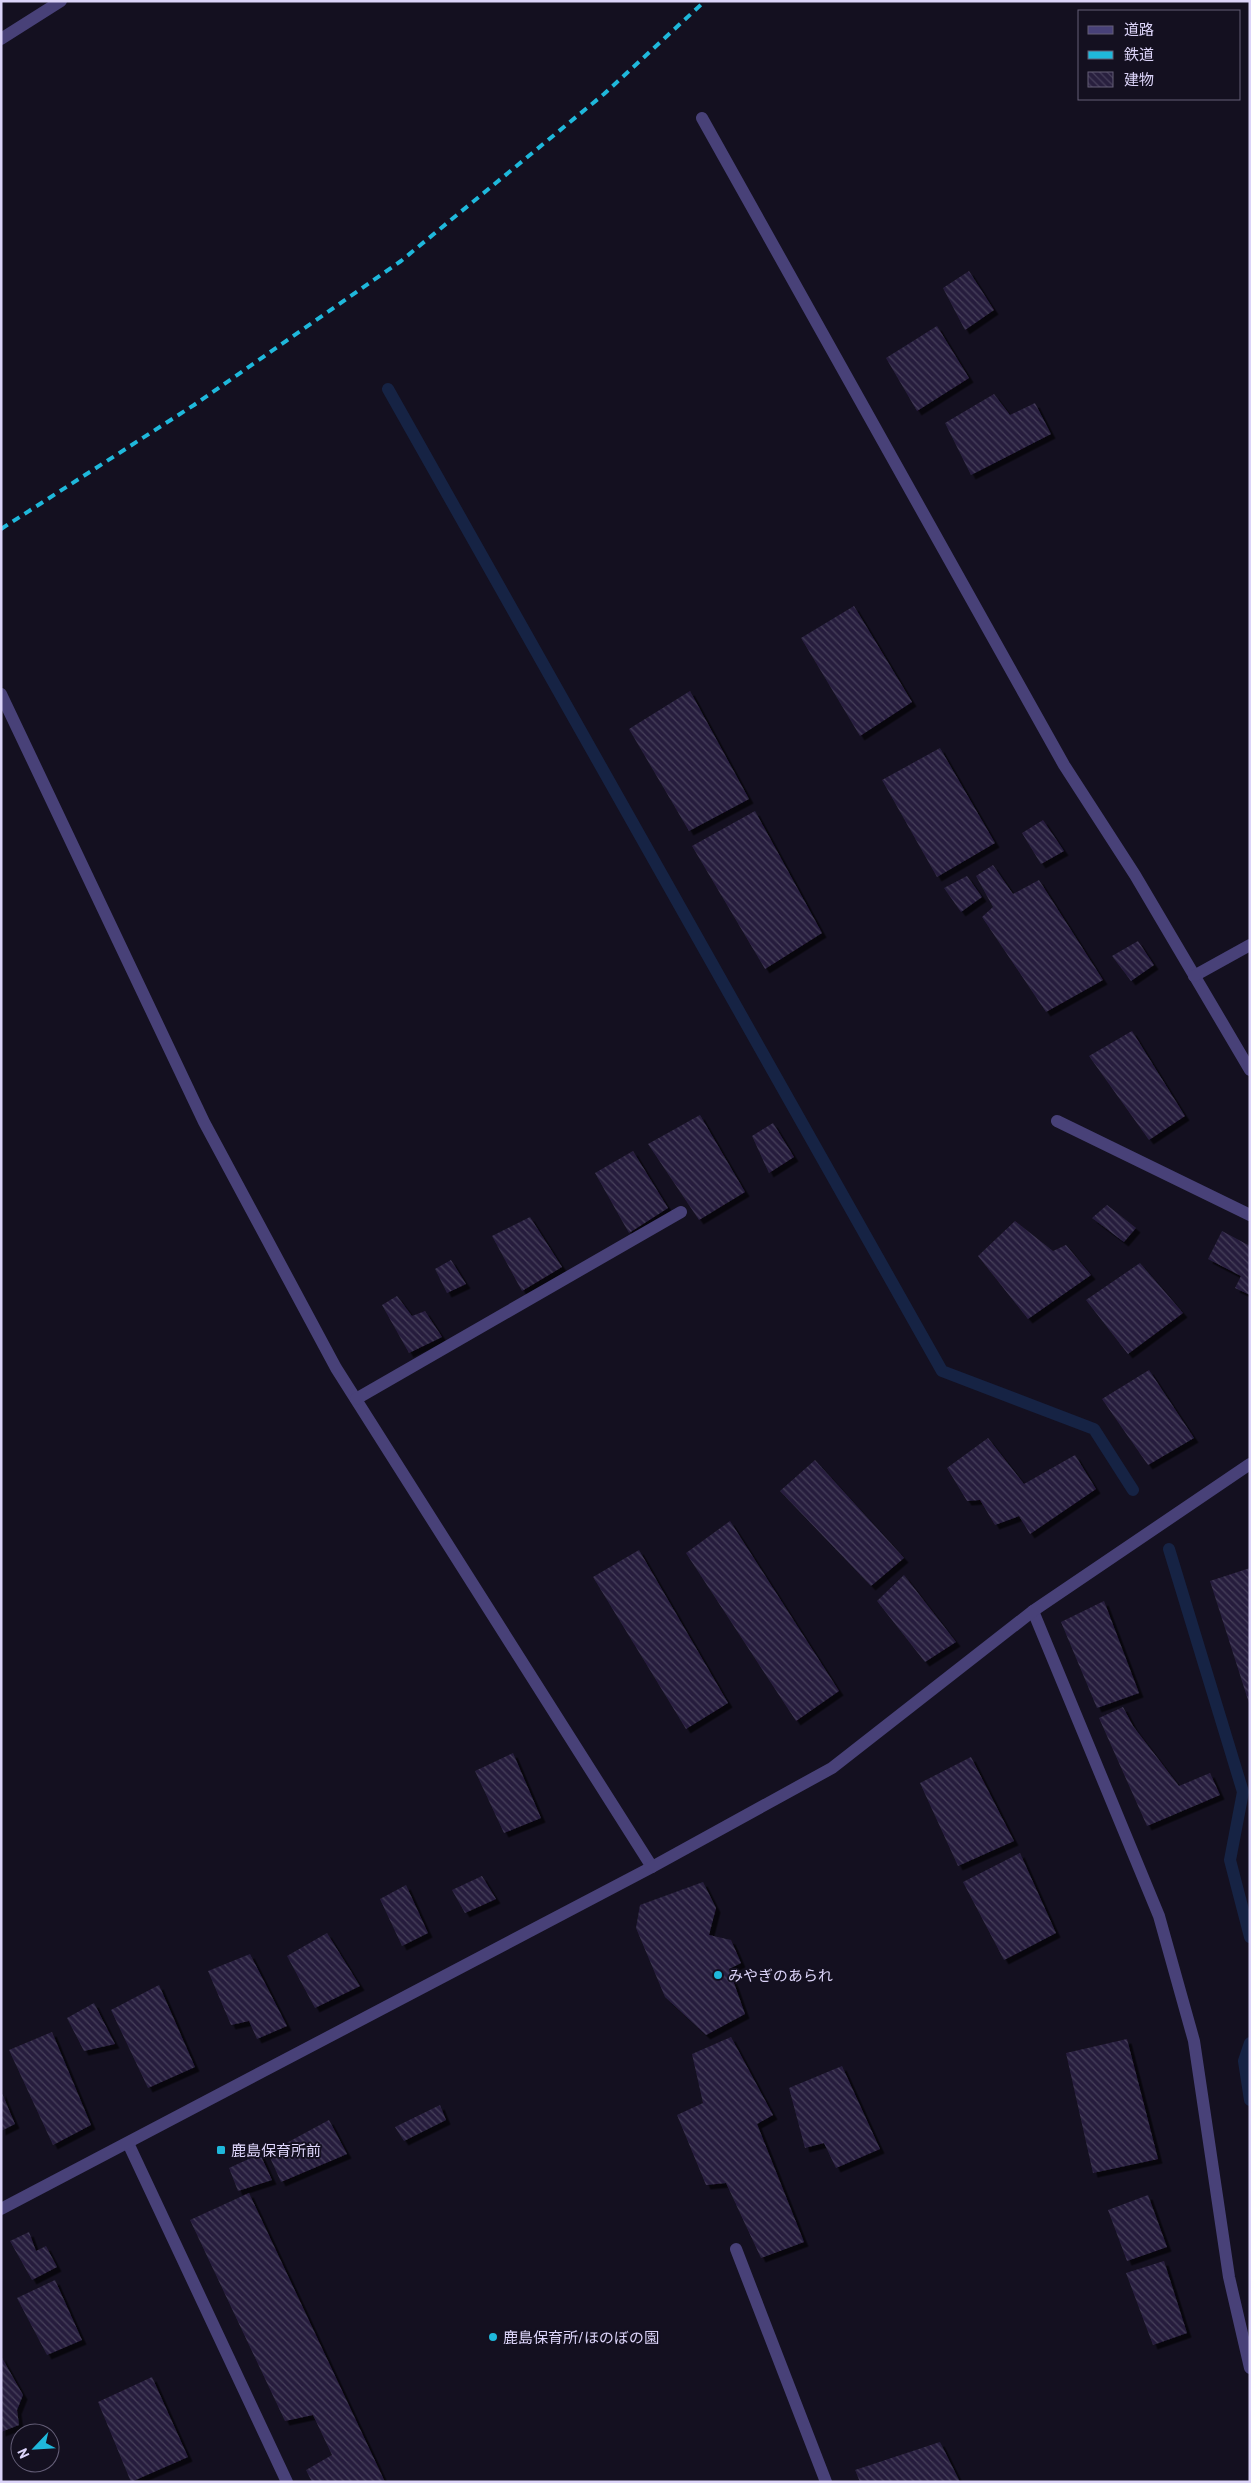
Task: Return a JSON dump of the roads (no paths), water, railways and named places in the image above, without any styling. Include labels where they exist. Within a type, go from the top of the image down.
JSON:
[{"type":"street","points":[[1,39],[61,1]]},
{"type":"street","points":[[702,118],[1064,765],[1134,875],[1250,1070]]},
{"type":"street","points":[[1,694],[204,1122],[336,1368],[652,1867]]},
{"type":"street","points":[[1194,976],[1250,945]]},
{"type":"street","points":[[1057,1121],[1250,1215]]},
{"type":"street","points":[[356,1399],[682,1212]]},
{"type":"street","points":[[1,2209],[652,1867],[832,1768],[1033,1611],[1250,1464]]},
{"type":"street","points":[[1033,1611],[1159,1916],[1194,2041],[1229,2277],[1250,2368]]},
{"type":"street","points":[[128,2143],[287,2482]]},
{"type":"street","points":[[736,2249],[826,2482]]},
{"type":"waterway","points":[[388,389],[942,1371],[1094,1429],[1133,1490]]},
{"type":"waterway","points":[[1169,1549],[1243,1792],[1230,1860],[1250,1937]]},
{"type":"waterway","points":[[1250,2043],[1244,2061],[1250,2100]]},
{"type":"railway","points":[[1,529],[194,405],[401,261],[604,94],[705,1]]},
{"type":"place","name":"みやぎのあられ","points":[[718,1975]]},
{"type":"place","name":"鹿島保育所前","points":[[221,2150]]},
{"type":"place","name":"鹿島保育所/ほのぼの園","points":[[493,2337]]}]
